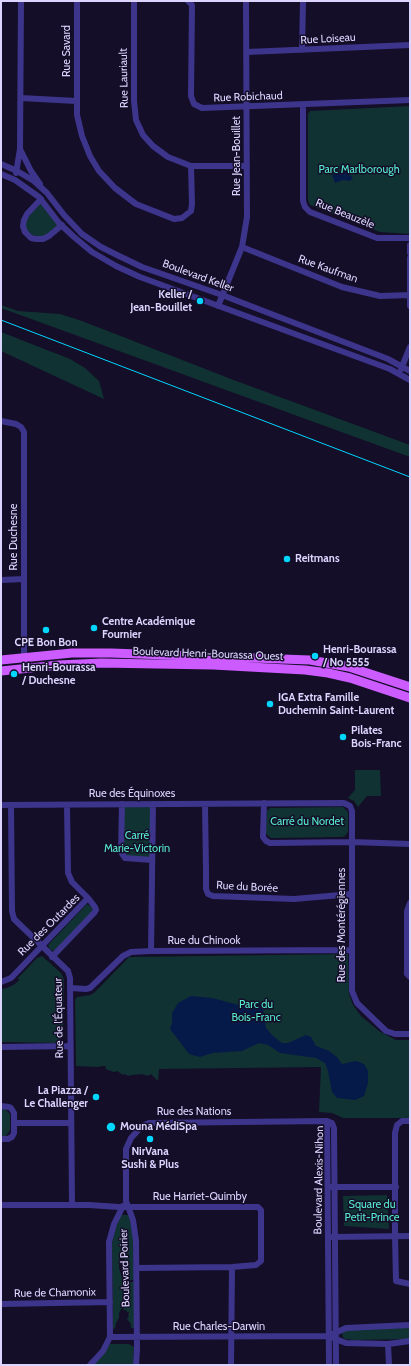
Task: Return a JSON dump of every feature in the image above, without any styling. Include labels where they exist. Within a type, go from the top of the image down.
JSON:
[{"type":"main road","name":"Boulevard Henri-Bourassa Ouest","points":[[1,660],[111,652],[310,660],[349,667],[410,687]]},
{"type":"main road","name":"Boulevard Henri-Bourassa Ouest","points":[[1,671],[74,664],[129,663],[213,665],[305,670],[350,678],[410,698]]},
{"type":"street","points":[[15,180],[20,149],[21,1]]},
{"type":"street","name":"Rue Savard","points":[[77,1],[77,115],[82,136],[90,156],[99,171],[115,188],[136,204],[174,219],[182,218],[191,211],[191,166]]},
{"type":"street","name":"Rue Lauriault","points":[[134,1],[134,101],[136,120],[143,135],[153,146],[168,157],[191,166],[247,166]]},
{"type":"street","name":"Rue Robichaud","points":[[188,1],[192,5],[191,96],[194,104],[202,108],[410,100]]},
{"type":"street","name":"Rue Jean-Bouillet","points":[[218,306],[242,247],[247,216],[246,1]]},
{"type":"street","points":[[302,50],[303,1]]},
{"type":"street","name":"Rue Loiseau","points":[[247,52],[410,45]]},
{"type":"street","points":[[21,98],[76,101]]},
{"type":"street","name":"Rue Beauzèle","points":[[303,105],[303,200],[305,207],[310,212],[377,238],[410,238]]},
{"type":"street","points":[[20,149],[31,171],[46,193]]},
{"type":"street","name":"Boulevard Keller","points":[[1,164],[34,181],[82,234],[101,247],[142,267],[222,295],[388,359],[410,371]]},
{"type":"street","name":"Boulevard Keller","points":[[1,174],[15,180],[41,199],[62,225],[92,252],[116,266],[140,277],[390,369],[410,380]]},
{"type":"street","points":[[41,199],[27,214],[24,220],[23,226],[25,232],[31,238],[43,239],[62,225]]},
{"type":"street","points":[[410,238],[410,253]]},
{"type":"street","name":"Rue Kaufman","points":[[242,247],[342,287],[380,296],[410,295]]},
{"type":"street","points":[[410,258],[410,306]]},
{"type":"street","points":[[398,374],[410,347]]},
{"type":"street","name":"Rue Duchesne","points":[[1,421],[16,424],[24,432],[24,668]]},
{"type":"street","points":[[1,580],[24,579]]},
{"type":"street","points":[[264,803],[264,837],[266,841],[270,843],[352,842],[410,844]]},
{"type":"street","name":"Rue des Équinoxes","points":[[1,806],[344,803],[350,806]]},
{"type":"street","points":[[122,804],[121,852],[125,858],[152,860]]},
{"type":"street","points":[[151,951],[153,804]]},
{"type":"street","name":"Rue du Borée","points":[[206,804],[206,889],[208,894],[213,896],[294,898],[352,894]]},
{"type":"street","points":[[68,805],[68,873],[72,882],[88,898]]},
{"type":"street","name":"Rue de l'Équateur","points":[[11,806],[12,911],[14,919],[68,971],[70,978],[72,1205]]},
{"type":"street","name":"Rue des Montérégiennes","points":[[350,806],[352,812],[352,991],[357,1003],[386,1031],[395,1034],[410,1034]]},
{"type":"street","name":"Rue des Outardes","points":[[1,982],[11,978],[88,898],[96,910],[52,957]]},
{"type":"street","points":[[410,903],[407,911],[407,974],[410,977]]},
{"type":"street","name":"Rue du Chinook","points":[[71,988],[90,988],[127,953],[151,951],[352,950]]},
{"type":"street","points":[[1,1047],[70,1046]]},
{"type":"street","points":[[1,1106],[11,1108],[14,1113],[14,1133],[12,1137],[8,1139],[1,1139]]},
{"type":"street","points":[[410,1120],[402,1121],[397,1125],[395,1133],[396,1281],[410,1284]]},
{"type":"street","name":"Boulevard Alexis-Nihon","points":[[329,1365],[327,1122],[332,1123],[334,1128],[336,1365]]},
{"type":"street","name":"Rue des Nations","points":[[126,1205],[126,1148],[131,1138],[142,1126],[147,1123],[327,1122]]},
{"type":"street","points":[[14,1123],[71,1124]]},
{"type":"street","points":[[328,1187],[396,1187]]},
{"type":"street","points":[[1,1205],[126,1205]]},
{"type":"street","name":"Rue Harriet-Quimby","points":[[126,1205],[258,1206],[261,1210],[261,1262],[256,1265],[232,1267],[136,1268]]},
{"type":"street","name":"Boulevard Poirier","points":[[126,1205],[133,1220],[135,1232],[136,1365]]},
{"type":"street","name":"Boulevard Poirier","points":[[110,1337],[110,1242],[114,1224],[126,1205]]},
{"type":"street","points":[[328,1236],[410,1236]]},
{"type":"street","points":[[231,1365],[230,1337],[232,1267]]},
{"type":"street","name":"Rue de Chamonix","points":[[1,1304],[110,1302]]},
{"type":"street","points":[[336,1336],[346,1328],[410,1325]]},
{"type":"street","name":"Rue Charles-Darwin","points":[[110,1337],[336,1336],[346,1343],[388,1344],[410,1341]]},
{"type":"street","points":[[90,1365],[103,1351],[110,1337]]},
{"type":"street","points":[[388,1344],[389,1365]]},
{"type":"green space","name":"Parc Marlborough","points":[[410,106],[410,234],[380,232],[310,205],[308,200],[308,114],[310,111]]},
{"type":"green space","points":[[41,202],[59,225],[43,237],[32,235],[26,230],[26,220]]},
{"type":"green space","points":[[1,305],[18,311],[60,314],[82,321],[231,379],[410,445],[410,457],[1,308]]},
{"type":"green space","points":[[1,332],[70,359],[85,368],[99,381],[104,399],[1,351]]},
{"type":"green space","points":[[355,770],[380,770],[381,796],[367,796],[358,807],[354,801],[348,798],[355,790]]},
{"type":"green space","name":"Carré Marie-Victorin","points":[[122,804],[153,804],[152,860],[135,860],[121,853]]},
{"type":"green space","name":"Carré du Nordet","points":[[343,807],[348,812],[348,832],[342,837],[271,838],[265,832],[267,811],[270,808]]},
{"type":"green space","points":[[87,904],[93,908],[92,912],[55,951],[50,949],[48,946],[49,944]]},
{"type":"green space","name":"Parc du Bois-Franc","points":[[348,954],[349,994],[353,1005],[361,1016],[379,1031],[396,1040],[410,1040],[410,1118],[343,1118],[332,1113],[319,1112],[321,1067],[159,1069],[158,1081],[151,1074],[148,1076],[142,1074],[128,1076],[117,1071],[114,1072],[108,1070],[105,1068],[106,1066],[76,1066],[75,1000],[77,997],[94,993],[129,957]]},
{"type":"green space","points":[[42,956],[61,973],[64,979],[63,1035],[57,1043],[1,1042],[1,989],[15,984],[20,979],[17,979],[37,958]]},
{"type":"green space","points":[[1,1109],[5,1109],[10,1114],[10,1130],[6,1136],[1,1136]]},
{"type":"green space","name":"Square du Petit-Prince","points":[[387,1195],[389,1229],[344,1226],[343,1196]]},
{"type":"green space","points":[[121,1215],[128,1215],[130,1220],[133,1236],[134,1280],[129,1280],[127,1277],[125,1273],[125,1261],[124,1258],[121,1258],[119,1260],[119,1268],[125,1287],[126,1300],[119,1313],[119,1318],[115,1328],[113,1329],[112,1244],[114,1232]]},
{"type":"green space","points":[[129,1282],[134,1282],[134,1328],[131,1328],[131,1324],[127,1319],[129,1312],[123,1310],[126,1303],[126,1286]]},
{"type":"green space","points":[[410,1327],[410,1339],[354,1340],[345,1339],[342,1334],[345,1330]]},
{"type":"green space","points":[[110,1344],[129,1344],[134,1347],[133,1365],[93,1365]]},
{"type":"water","points":[[343,171],[347,172],[353,178],[350,181],[343,180],[335,183],[332,175]]},
{"type":"water","points":[[191,996],[212,998],[242,1006],[257,1001],[263,1008],[266,1028],[282,1043],[288,1043],[306,1035],[311,1037],[316,1046],[329,1051],[337,1057],[342,1064],[356,1061],[364,1064],[368,1071],[368,1083],[364,1096],[355,1100],[337,1098],[332,1092],[325,1063],[316,1058],[280,1053],[268,1045],[259,1043],[242,1051],[213,1053],[200,1057],[189,1054],[170,1029],[172,1023],[172,1013],[178,1003]]},
{"type":"tram line","points":[[1,320],[410,477]]},
{"type":"place","name":"Keller / Jean-Bouillet","points":[[200,301]]},
{"type":"place","name":"Reitmans","points":[[287,559]]},
{"type":"place","name":"Centre Académique Fournier","points":[[94,628]]},
{"type":"place","name":"CPE Bon Bon","points":[[46,630]]},
{"type":"place","name":"Henri-Bourassa / No 5555","points":[[315,656]]},
{"type":"place","name":"Henri-Bourassa / Duchesne","points":[[14,674]]},
{"type":"place","name":"IGA Extra Famille Duchemin Saint-Laurent","points":[[270,704]]},
{"type":"place","name":"Pilates Bois-Franc","points":[[343,737]]},
{"type":"place","name":"La Piazza / Le Challenger","points":[[96,1097]]},
{"type":"place","name":"Mouna MédiSpa","points":[[111,1127]]},
{"type":"place","name":"NirVana Sushi & Plus","points":[[150,1139]]}]
